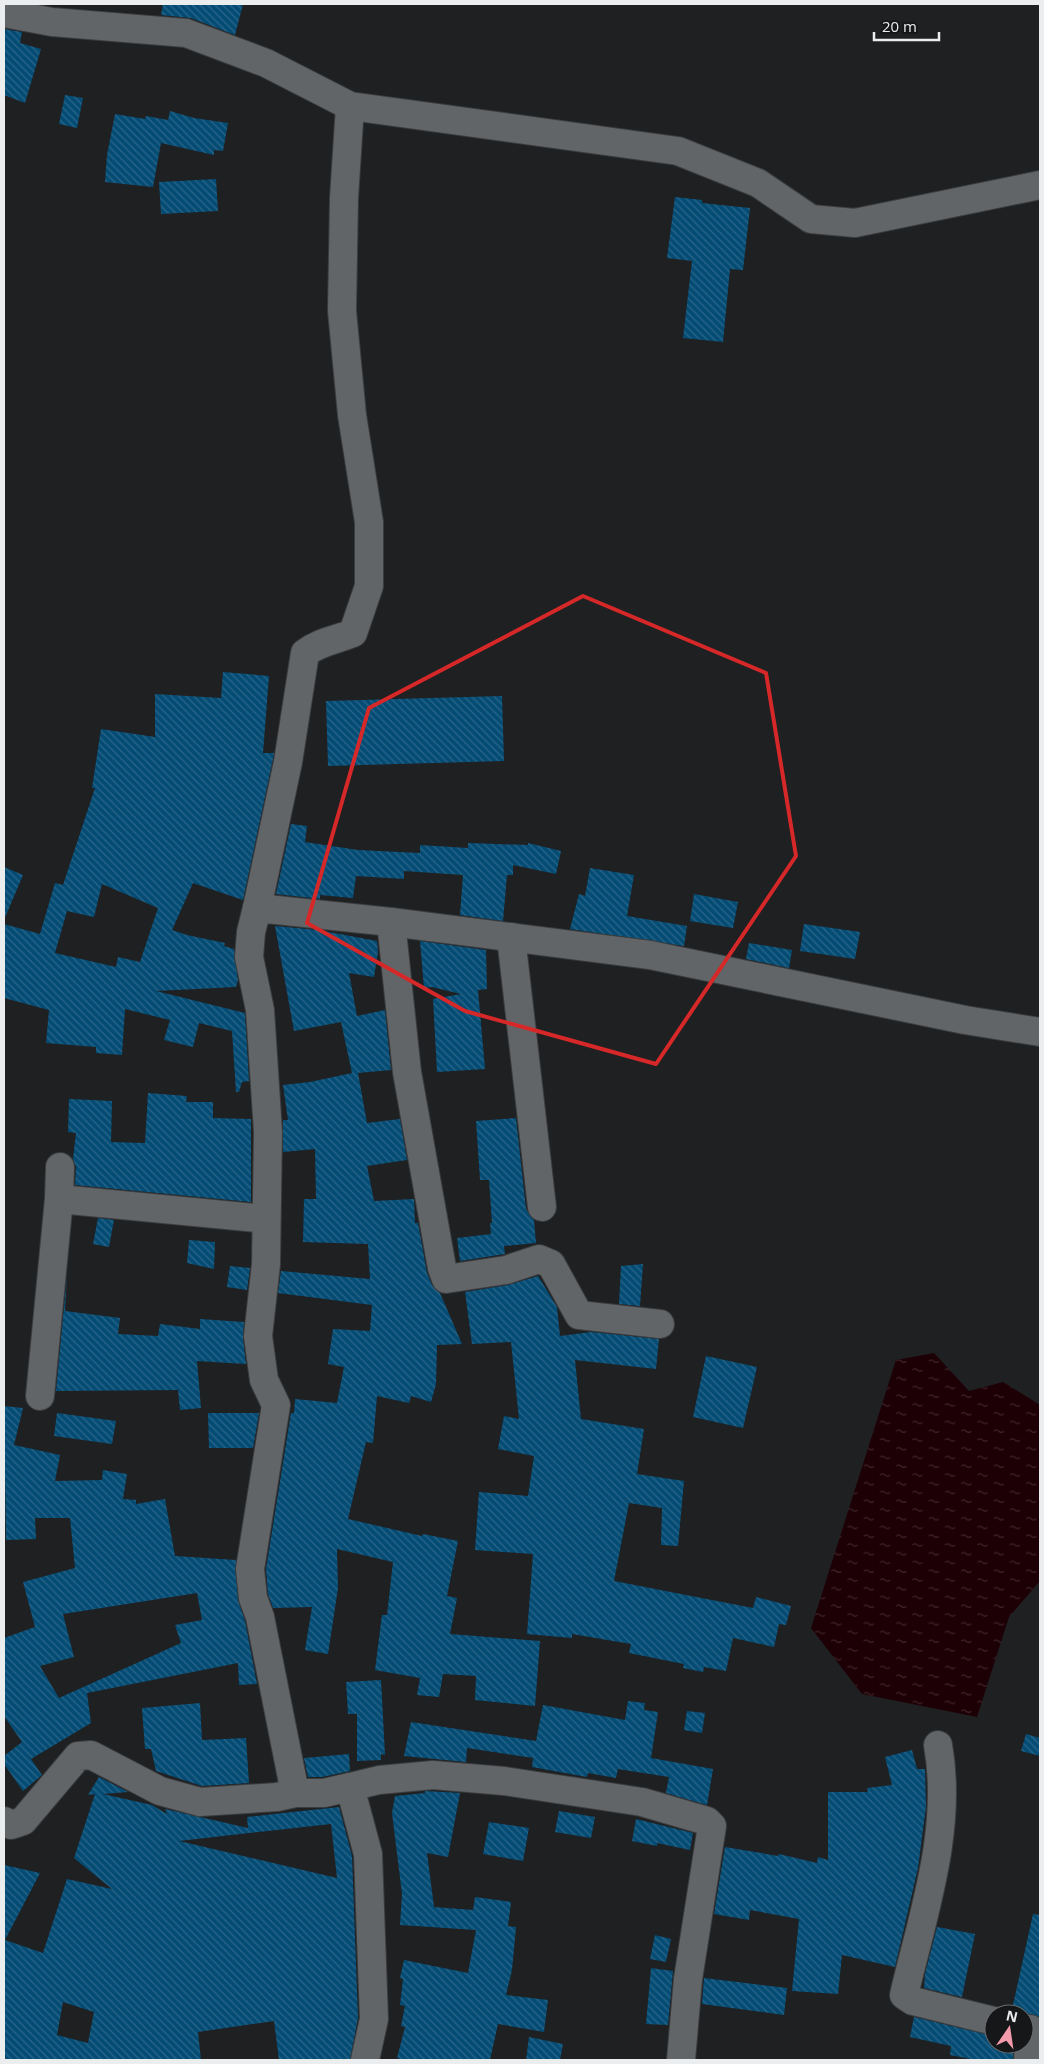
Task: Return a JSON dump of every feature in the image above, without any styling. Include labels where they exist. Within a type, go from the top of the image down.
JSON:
[{"type":"street","points":[[4,13],[52,22],[186,33],[266,64],[350,106],[678,151],[758,183],[811,219],[855,223],[1040,185]]},
{"type":"street","points":[[295,1793],[260,1617],[253,1598],[250,1569],[276,1405],[264,1380],[258,1336],[266,1264],[268,1132],[260,1010],[249,958],[251,932],[288,762],[305,652],[316,644],[336,640],[353,633],[369,586],[370,522],[352,415],[342,311],[344,198],[350,106]]},
{"type":"street","points":[[257,908],[391,922],[650,955],[965,1020],[1040,1032]]},
{"type":"street","points":[[391,922],[407,1072],[418,1141],[442,1268],[446,1279],[506,1270],[539,1259],[551,1264],[579,1316],[660,1324]]},
{"type":"street","points":[[511,937],[542,1207]]},
{"type":"street","points":[[40,1396],[60,1167]]},
{"type":"street","points":[[58,1199],[266,1218]]},
{"type":"street","points":[[938,1746],[942,1806],[940,1841],[904,1995],[913,2001],[984,2019]]},
{"type":"street","points":[[4,1821],[11,1825],[23,1821],[78,1756],[91,1756],[160,1791],[200,1802],[277,1797],[295,1793],[324,1793],[379,1780],[433,1775],[504,1781],[642,1802],[707,1821],[712,1826],[688,1979],[681,2060]]},
{"type":"street","points":[[350,1787],[368,1854],[374,2020],[365,2060]]},
{"type":"highlighted area","points":[[583,596],[766,673],[796,856],[656,1064],[465,1011],[307,923],[369,708]]},
{"type":"water","points":[[934,1353],[969,1391],[1003,1382],[1040,1405],[1040,1581],[1009,1617],[977,1717],[862,1694],[811,1628],[896,1360]]},
{"type":"building","points":[[163,4],[243,4],[235,35],[191,18],[161,15]]},
{"type":"building","points":[[4,29],[22,32],[20,43],[41,49],[25,103],[4,95]]},
{"type":"building","points":[[65,95],[83,98],[77,128],[59,124]]},
{"type":"building","points":[[170,111],[194,118],[228,123],[223,151],[214,150],[214,155],[161,143],[153,187],[105,182],[107,155],[115,114],[145,119],[146,116],[168,120]]},
{"type":"building","points":[[216,179],[218,211],[161,214],[159,182]]},
{"type":"building","points":[[675,197],[702,200],[702,203],[750,208],[743,270],[730,269],[723,342],[683,338],[692,261],[667,258]]},
{"type":"building","points":[[223,672],[269,676],[263,753],[274,753],[273,759],[243,900],[193,883],[172,930],[225,943],[224,946],[234,949],[238,980],[236,987],[156,991],[245,1013],[249,1081],[242,1082],[239,1092],[236,1092],[232,1031],[199,1023],[193,1047],[164,1040],[170,1020],[125,1009],[122,1055],[96,1053],[96,1047],[46,1043],[49,1010],[4,998],[4,924],[40,934],[55,883],[63,885],[95,788],[92,788],[101,729],[155,737],[155,694],[221,698]],"holes":[[[102,884],[158,908],[140,962],[118,957],[116,967],[55,953],[67,911],[94,917]]]},
{"type":"building","points":[[502,696],[504,761],[328,766],[326,701]]},
{"type":"building","points":[[291,824],[307,826],[305,842],[358,850],[420,853],[420,845],[468,848],[468,843],[528,845],[528,843],[561,851],[556,874],[513,865],[513,875],[507,875],[503,921],[460,915],[463,875],[404,871],[404,879],[356,876],[353,898],[320,895],[320,899],[276,894]]},
{"type":"building","points":[[4,867],[23,875],[4,920]]},
{"type":"building","points":[[590,868],[634,875],[627,916],[687,926],[684,946],[570,929],[579,894],[585,896]]},
{"type":"building","points":[[694,894],[738,902],[733,928],[690,921]]},
{"type":"building","points":[[804,924],[860,932],[855,959],[800,951]]},
{"type":"building","points":[[275,926],[318,930],[377,941],[378,952],[374,977],[349,973],[357,1016],[385,1010],[391,1070],[358,1073],[367,1123],[400,1119],[407,1160],[367,1166],[374,1201],[414,1199],[415,1223],[418,1223],[427,1273],[432,1285],[440,1293],[462,1344],[437,1345],[436,1384],[431,1402],[411,1396],[409,1403],[377,1396],[373,1443],[366,1442],[348,1519],[422,1536],[423,1534],[458,1541],[447,1596],[457,1598],[450,1634],[540,1641],[535,1706],[475,1700],[476,1676],[443,1674],[439,1697],[417,1695],[420,1678],[375,1670],[382,1615],[387,1615],[393,1562],[337,1549],[338,1588],[328,1654],[305,1650],[312,1607],[273,1608],[268,1594],[266,1569],[291,1413],[294,1413],[295,1399],[337,1403],[344,1367],[328,1364],[333,1329],[370,1331],[372,1305],[278,1293],[281,1271],[370,1279],[368,1244],[303,1242],[304,1199],[316,1199],[315,1149],[283,1152],[283,1120],[288,1120],[283,1085],[310,1082],[352,1073],[341,1022],[294,1031]]},
{"type":"building","points":[[420,941],[486,950],[487,989],[478,990],[485,1069],[437,1072],[433,999],[461,994],[432,987],[424,988]]},
{"type":"building","points":[[749,943],[792,950],[789,968],[746,959]]},
{"type":"building","points":[[148,1093],[187,1096],[186,1102],[213,1102],[213,1118],[251,1119],[251,1202],[75,1185],[76,1167],[73,1159],[76,1133],[68,1132],[69,1099],[112,1101],[111,1142],[145,1143]]},
{"type":"building","points":[[516,1118],[526,1209],[534,1220],[536,1243],[504,1246],[505,1254],[460,1261],[457,1238],[491,1234],[489,1180],[480,1180],[476,1121]]},
{"type":"building","points":[[98,1218],[114,1220],[109,1247],[93,1244]]},
{"type":"building","points":[[189,1240],[215,1242],[214,1269],[187,1263]]},
{"type":"building","points":[[643,1264],[640,1306],[619,1304],[621,1266]]},
{"type":"building","points":[[230,1266],[250,1268],[247,1290],[227,1287]]},
{"type":"building","points":[[67,1275],[65,1311],[120,1318],[118,1334],[158,1336],[160,1324],[200,1329],[200,1319],[244,1322],[243,1338],[246,1364],[197,1361],[201,1408],[180,1410],[178,1390],[56,1391]]},
{"type":"building","points":[[538,1276],[557,1307],[560,1336],[591,1332],[659,1339],[656,1369],[575,1360],[581,1419],[644,1429],[637,1474],[684,1481],[678,1546],[661,1545],[662,1508],[629,1503],[614,1581],[753,1608],[756,1597],[791,1606],[786,1625],[779,1624],[774,1647],[733,1638],[726,1671],[704,1667],[703,1672],[683,1668],[684,1664],[629,1653],[631,1644],[572,1634],[572,1638],[527,1634],[533,1554],[475,1550],[479,1492],[528,1496],[534,1456],[498,1449],[504,1416],[519,1419],[511,1342],[472,1344],[465,1292],[508,1285]]},
{"type":"building","points":[[706,1356],[757,1367],[743,1428],[693,1417]]},
{"type":"building","points":[[4,1406],[23,1408],[14,1445],[60,1455],[55,1481],[102,1480],[103,1470],[127,1474],[123,1499],[136,1500],[136,1504],[165,1499],[175,1556],[236,1560],[238,1600],[245,1621],[257,1684],[239,1685],[238,1663],[87,1693],[91,1723],[31,1759],[42,1775],[23,1791],[4,1764],[4,1756],[22,1742],[4,1716],[4,1638],[35,1627],[23,1582],[75,1568],[70,1518],[35,1518],[36,1539],[6,1540]],"holes":[[[197,1593],[202,1620],[175,1625],[181,1643],[59,1698],[40,1666],[74,1657],[63,1614]]]},
{"type":"building","points":[[57,1413],[116,1421],[112,1444],[54,1436]]},
{"type":"building","points":[[208,1413],[259,1413],[253,1448],[209,1448]]},
{"type":"building","points":[[381,1680],[385,1755],[381,1754],[381,1760],[357,1761],[357,1714],[348,1714],[346,1682]]},
{"type":"building","points":[[628,1701],[645,1703],[644,1710],[658,1712],[651,1758],[713,1769],[707,1805],[666,1793],[669,1777],[618,1769],[616,1778],[588,1773],[587,1777],[532,1767],[533,1758],[467,1748],[466,1762],[404,1756],[411,1722],[536,1741],[543,1705],[625,1720]]},
{"type":"building","points":[[200,1703],[202,1740],[246,1738],[249,1783],[202,1786],[156,1771],[151,1749],[145,1749],[142,1708]]},
{"type":"building","points":[[687,1711],[705,1713],[702,1733],[684,1730]]},
{"type":"building","points":[[1026,1734],[1040,1738],[1040,1756],[1021,1751]]},
{"type":"building","points":[[912,1750],[917,1769],[925,1769],[926,1807],[918,1868],[895,1967],[842,1955],[838,1994],[792,1991],[799,1919],[750,1910],[749,1920],[714,1914],[725,1847],[778,1856],[779,1854],[817,1863],[818,1857],[828,1860],[828,1792],[868,1792],[867,1788],[892,1785],[885,1757]]},
{"type":"building","points":[[349,1754],[350,1771],[322,1777],[308,1777],[304,1758]]},
{"type":"building","points":[[99,1777],[128,1792],[103,1794],[152,1805],[167,1814],[165,1809],[248,1828],[247,1817],[339,1807],[352,1856],[358,2018],[350,2060],[279,2060],[274,2021],[198,2032],[201,2060],[4,2060],[4,1865],[40,1873],[5,1940],[43,1953],[67,1879],[112,1889],[74,1858],[95,1794],[88,1795]],"holes":[[[331,1824],[337,1878],[179,1841],[249,1833]],[[63,2002],[94,2012],[88,2043],[57,2035]]]},
{"type":"building","points":[[425,1791],[460,1793],[448,1857],[427,1853],[434,1907],[473,1910],[475,1897],[511,1902],[508,1926],[516,1927],[512,1970],[506,1995],[548,2000],[544,2032],[498,2024],[490,2060],[406,2060],[397,2058],[405,2027],[401,2026],[405,2006],[400,2005],[403,1979],[400,1978],[404,1960],[468,1973],[476,1930],[400,1925],[402,1894],[392,1813],[395,1796],[425,1793]]},
{"type":"building","points":[[559,1811],[595,1817],[591,1838],[555,1832]]},
{"type":"building","points":[[636,1819],[693,1833],[690,1850],[657,1843],[657,1846],[632,1841]]},
{"type":"building","points":[[489,1822],[529,1828],[523,1861],[483,1854]]},
{"type":"building","points":[[1033,1914],[1040,1915],[1040,2018],[1034,2015],[1034,2004],[1013,2004]]},
{"type":"building","points":[[937,1927],[975,1934],[962,1997],[924,1988],[925,1974]]},
{"type":"building","points":[[655,1935],[671,1939],[666,1962],[650,1959]]},
{"type":"building","points":[[651,1968],[673,1971],[668,2025],[646,2024]]},
{"type":"building","points":[[704,1978],[787,1988],[784,2015],[702,2004]]},
{"type":"building","points":[[914,2017],[984,2034],[984,2054],[1013,2054],[1013,2060],[976,2060],[950,2055],[951,2046],[910,2037]]},
{"type":"building","points":[[529,2037],[563,2044],[560,2060],[526,2060]]}]
